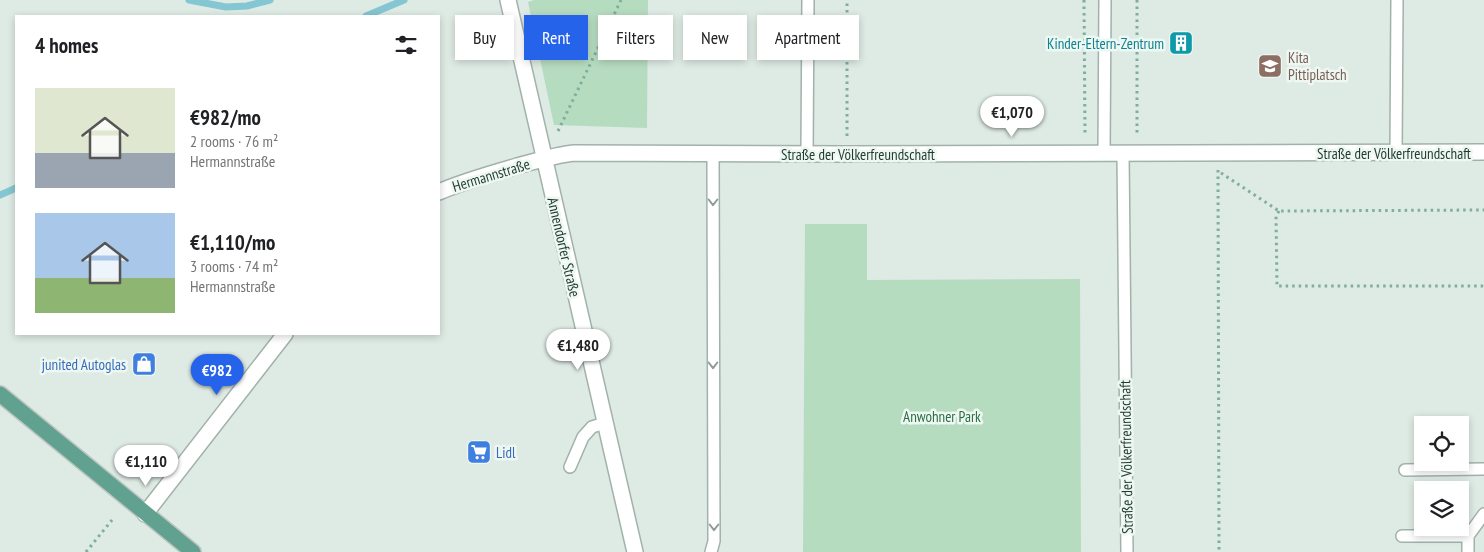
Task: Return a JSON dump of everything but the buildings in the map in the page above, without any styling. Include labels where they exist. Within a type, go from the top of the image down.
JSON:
[{"type":"main road","points":[[0,394],[144,514],[193,552]]},
{"type":"street","name":"Annendorfer Straße","points":[[508,0],[635,552]]},
{"type":"street","name":"Straße der Völkerfreundschaft","points":[[544,159],[560,154],[574,153],[1217,154],[1484,152]]},
{"type":"street","name":"Hermannstraße","points":[[440,192],[453,185],[544,159]]},
{"type":"street","points":[[144,514],[284,335]]},
{"type":"lane","points":[[807,154],[808,0]]},
{"type":"lane","points":[[1104,153],[1105,0]]},
{"type":"lane","points":[[1396,153],[1397,0]]},
{"type":"lane","points":[[711,552],[714,542],[713,153]]},
{"type":"lane","name":"Straße der Völkerfreundschaft","points":[[1127,552],[1130,153]]},
{"type":"lane","points":[[570,466],[582,437],[592,427],[605,423]]},
{"type":"lane","points":[[1405,470],[1484,469]]},
{"type":"lane","points":[[1469,535],[1484,514]]},
{"type":"lane","points":[[1402,536],[1414,536]]},
{"type":"lane","points":[[1468,536],[1468,552]]},
{"type":"path","points":[[544,159],[621,0]]},
{"type":"path","points":[[847,0],[847,154]]},
{"type":"path","points":[[1084,0],[1085,153]]},
{"type":"path","points":[[1130,153],[1137,0]]},
{"type":"path","points":[[1217,154],[1219,552]]},
{"type":"path","points":[[1218,171],[1279,211],[1484,210]]},
{"type":"path","points":[[1279,211],[1276,216],[1277,286],[1484,286]]},
{"type":"path","points":[[86,552],[112,520]]},
{"type":"green space","points":[[534,0],[648,0],[648,15],[598,15],[598,60],[648,60],[647,128],[554,125],[540,60],[588,60],[588,15],[531,15],[528,2]]},
{"type":"green space","name":"Anwohner Park","points":[[805,224],[867,224],[867,280],[1080,279],[1081,552],[803,552]]},
{"type":"waterway","points":[[189,0],[226,7],[247,6],[270,0]]},
{"type":"waterway","points":[[368,15],[404,0]]},
{"type":"waterway","points":[[0,195],[15,188]]},
{"type":"place","name":"Kinder-Eltern-Zentrum","points":[[1181,43]]},
{"type":"place","name":"Kita Pittiplatsch","points":[[1270,66]]},
{"type":"place","name":"junited Autoglas","points":[[144,364]]},
{"type":"place","name":"Lidl","points":[[479,452]]}]
